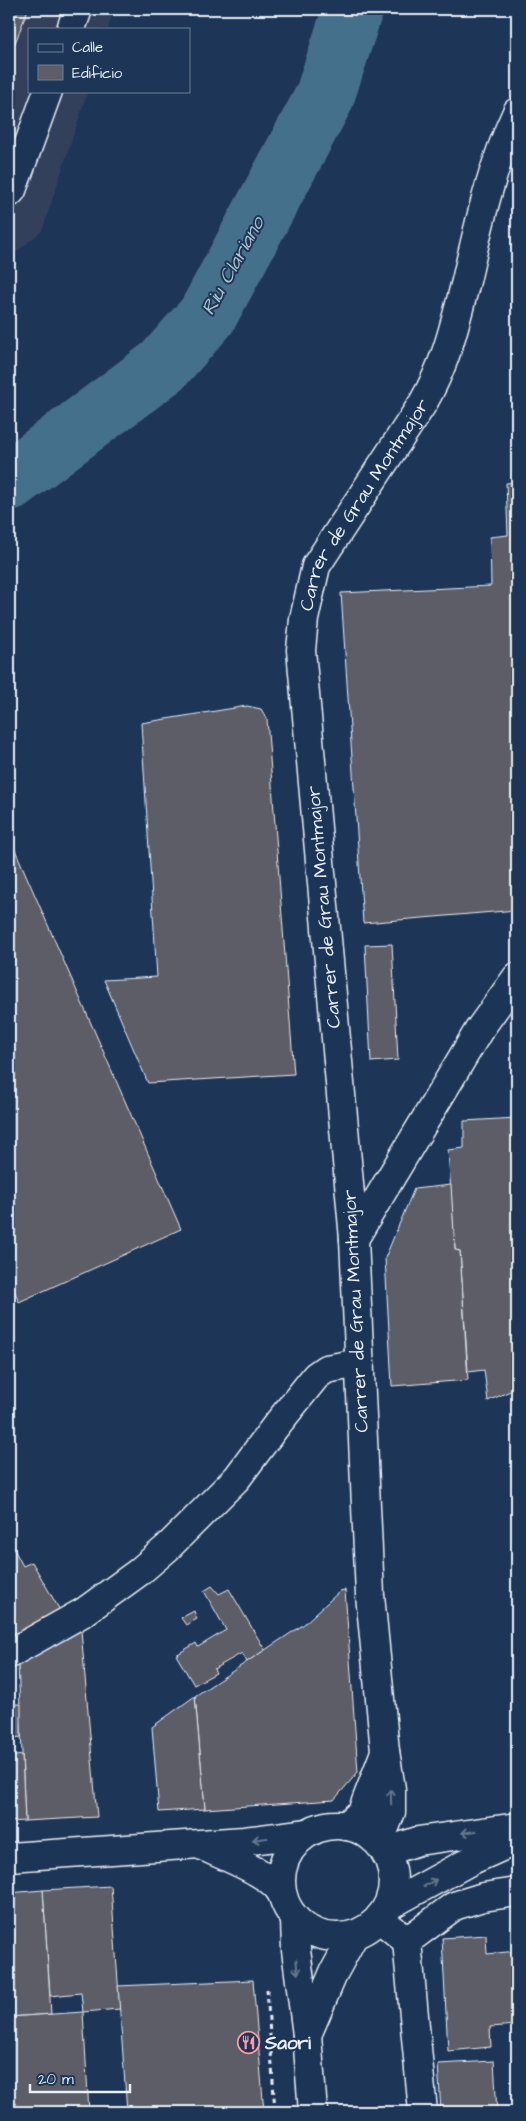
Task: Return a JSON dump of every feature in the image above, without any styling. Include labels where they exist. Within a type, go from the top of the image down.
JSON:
[{"type":"street","points":[[71,28],[78,9]]},
{"type":"street","points":[[9,193],[12,190],[48,92]]},
{"type":"street","name":"Carrer de Grau Montmajor","points":[[380,1846],[391,1812],[391,1788],[385,1751],[370,1595],[354,1239],[301,650],[304,619],[316,566],[438,377],[450,345],[492,176],[517,112]]},
{"type":"street","points":[[354,1239],[479,1030],[517,977]]},
{"type":"street","points":[[9,1654],[84,1612],[139,1572],[168,1548],[238,1478],[275,1427],[316,1376],[326,1369],[360,1363]]},
{"type":"street","name":"Carrer de Grau Montmajor","points":[[346,1826],[362,1812],[385,1751]]},
{"type":"street","points":[[9,1857],[244,1841],[308,1833],[320,1828],[346,1826],[361,1831],[380,1846],[391,1865],[392,1893],[383,1912]]},
{"type":"street","points":[[380,1846],[517,1827]]},
{"type":"street","points":[[282,1894],[283,1866],[288,1853],[308,1833]]},
{"type":"street","points":[[199,1845],[257,1872],[278,1886],[295,1919],[308,1929],[322,1935],[338,1937],[354,1935],[368,1928],[383,1912],[472,1860],[517,1840]]},
{"type":"street","points":[[407,1941],[454,1906],[483,1897],[517,1892]]},
{"type":"street","points":[[383,1912],[407,1941],[423,2112]]},
{"type":"street","points":[[295,1919],[296,1950],[307,2035],[313,2112]]},
{"type":"street","points":[[307,2035],[334,1972],[354,1935]]},
{"type":"path","points":[[267,1987],[275,2112]]},
{"type":"shaded area","points":[[9,9],[114,9],[108,28],[28,28],[28,92],[88,92],[42,231],[9,258]]},
{"type":"building","points":[[9,9],[28,9],[9,59]]},
{"type":"building","points":[[517,482],[517,910],[363,923],[341,593],[491,586],[490,537],[508,535],[506,483]]},
{"type":"building","points":[[247,706],[261,709],[267,719],[294,1074],[148,1083],[104,980],[157,977],[141,723]]},
{"type":"building","points":[[9,836],[181,1229],[19,1302],[9,1278]]},
{"type":"building","points":[[392,944],[398,1060],[371,1062],[365,945]]},
{"type":"building","points":[[517,1118],[517,1388],[488,1401],[484,1370],[468,1372],[460,1251],[455,1250],[448,1150],[464,1148],[464,1121]]},
{"type":"building","points":[[451,1185],[455,1250],[460,1251],[468,1380],[392,1386],[385,1258],[414,1189]]},
{"type":"building","points":[[9,1540],[23,1566],[32,1562],[61,1612],[9,1641]]},
{"type":"building","points":[[212,1586],[219,1594],[229,1589],[265,1650],[247,1662],[242,1653],[214,1669],[216,1673],[194,1685],[176,1655],[196,1643],[198,1647],[226,1630],[204,1591]]},
{"type":"building","points":[[345,1590],[358,1772],[334,1800],[205,1809],[195,1696],[303,1625],[340,1591]]},
{"type":"building","points":[[194,1611],[197,1619],[186,1625],[181,1618]]},
{"type":"building","points":[[81,1630],[97,1817],[25,1821],[18,1663]]},
{"type":"building","points":[[195,1696],[205,1809],[159,1812],[152,1727]]},
{"type":"building","points":[[9,1704],[21,1704],[21,1737],[9,1739]]},
{"type":"building","points":[[9,1739],[10,1757],[22,1755],[25,1821],[9,1822]]},
{"type":"building","points":[[111,1886],[120,2009],[83,2012],[81,1993],[50,1996],[43,1890]]},
{"type":"building","points":[[43,1890],[51,2014],[9,2017],[9,1893]]},
{"type":"building","points":[[486,1935],[487,1954],[517,1951],[517,2025],[490,2027],[491,2047],[448,2051],[442,1938]]},
{"type":"building","points":[[253,1980],[264,2112],[127,2112],[118,1986]]},
{"type":"building","points":[[83,2012],[89,2112],[9,2112],[9,2017]]},
{"type":"building","points":[[494,2061],[497,2112],[441,2112],[438,2064]]},
{"type":"waterway","name":"Riu Clariano","points":[[9,481],[163,366],[207,316],[324,98],[353,9]]},
{"type":"place","name":"Saori","points":[[249,2043]]}]
